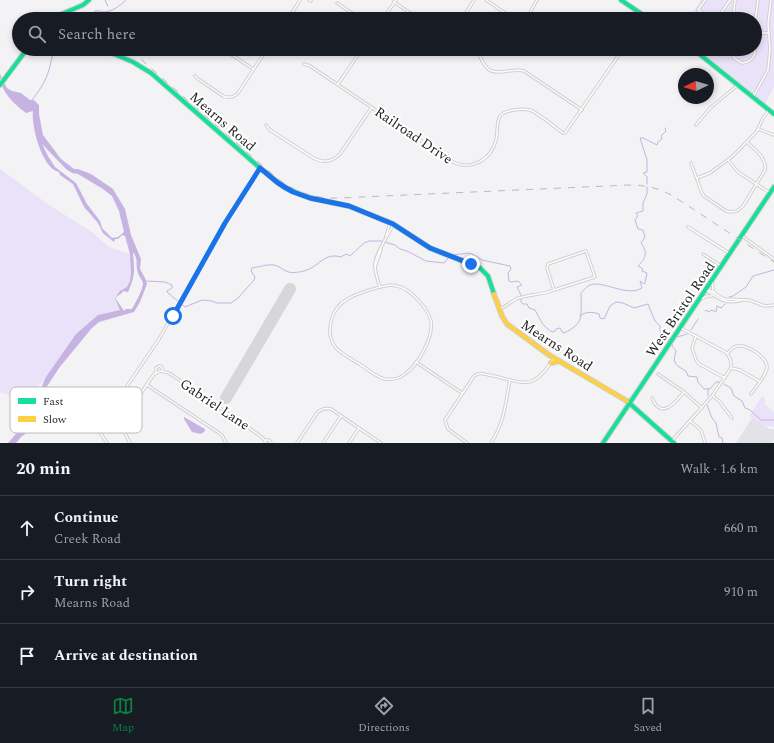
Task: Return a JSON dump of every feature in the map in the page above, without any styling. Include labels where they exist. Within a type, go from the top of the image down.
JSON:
[{"type":"street","points":[[66,12],[83,5],[89,0]]},
{"type":"street","points":[[292,12],[300,0]]},
{"type":"street","points":[[387,12],[396,0]]},
{"type":"street","points":[[466,12],[474,0]]},
{"type":"street","points":[[486,0],[504,12]]},
{"type":"street","points":[[530,12],[537,0]]},
{"type":"street","points":[[621,0],[638,12]]},
{"type":"street","points":[[701,12],[698,10],[705,0]]},
{"type":"street","points":[[722,12],[730,0]]},
{"type":"street","points":[[734,12],[736,0]]},
{"type":"street","points":[[756,12],[758,0]]},
{"type":"street","points":[[753,97],[768,70],[770,49],[768,33],[771,0]]},
{"type":"street","points":[[394,2],[408,12]]},
{"type":"street","points":[[337,3],[350,12]]},
{"type":"street","points":[[762,33],[768,33]]},
{"type":"street","points":[[0,85],[21,56]]},
{"type":"street","name":"Mearns Road","points":[[119,56],[133,62],[151,73],[260,168],[283,186],[298,194],[349,206],[392,223],[430,248],[477,266],[486,273],[503,319],[510,327],[535,346],[630,403],[672,442]]},
{"type":"street","points":[[234,56],[253,69]]},
{"type":"street","points":[[195,76],[221,95],[229,98],[238,93],[262,56]]},
{"type":"street","points":[[338,84],[357,56]]},
{"type":"street","points":[[480,56],[486,68],[490,71],[498,73],[518,70],[524,71],[582,110],[618,56]]},
{"type":"street","points":[[702,56],[774,114]]},
{"type":"street","points":[[733,56],[740,62],[744,63],[748,62],[753,56]]},
{"type":"street","name":"Railroad Drive","points":[[304,64],[310,66],[338,84],[453,162],[466,166],[478,163],[486,157],[495,144],[500,118],[503,113],[508,111],[529,110],[563,133],[566,133],[582,110]]},
{"type":"street","points":[[696,125],[710,108],[738,85]]},
{"type":"street","points":[[266,125],[270,130],[315,159],[328,161],[336,158],[340,154],[372,108]]},
{"type":"street","points":[[697,178],[710,173],[728,160],[758,129],[769,110]]},
{"type":"street","points":[[758,129],[774,135]]},
{"type":"street","points":[[691,163],[705,198],[731,212],[741,208],[765,172],[764,159],[746,142]]},
{"type":"street","points":[[728,160],[738,172],[770,193]]},
{"type":"street","points":[[127,387],[148,356],[179,305],[225,223],[260,168]]},
{"type":"street","name":"West Bristol Road","points":[[603,443],[774,187]]},
{"type":"street","points":[[380,287],[375,267],[376,258],[392,223]]},
{"type":"street","points":[[688,227],[730,254]]},
{"type":"street","points":[[742,236],[774,259]]},
{"type":"street","points":[[499,309],[516,299],[554,290],[595,277],[586,251],[548,264],[547,268],[554,290]]},
{"type":"street","points":[[703,254],[722,266]]},
{"type":"street","points":[[712,281],[715,296]]},
{"type":"street","points":[[392,285],[404,288],[422,304],[427,312],[431,326],[430,337],[416,362],[409,371],[401,377],[392,379],[376,376],[340,351],[332,342],[330,331],[330,323],[340,305],[348,298],[380,287],[392,285]]},
{"type":"street","points":[[706,290],[715,296],[724,299],[751,301],[761,305],[774,305]]},
{"type":"street","points":[[699,300],[706,296],[715,296]]},
{"type":"street","points":[[672,442],[712,396],[731,368],[730,360],[727,354],[681,328]]},
{"type":"street","points":[[696,336],[692,348],[698,362],[725,378]]},
{"type":"street","points":[[727,354],[735,347],[743,346],[763,357],[767,363],[767,367],[760,381],[751,394]]},
{"type":"street","points":[[467,443],[448,429],[445,420],[472,378],[481,373],[525,383],[537,379],[543,375],[551,363],[557,359]]},
{"type":"street","points":[[416,362],[462,393]]},
{"type":"street","points":[[142,392],[156,373],[156,368],[159,366],[162,367],[163,371],[156,373]]},
{"type":"street","points":[[731,368],[740,370],[760,381]]},
{"type":"street","name":"Gabriel Lane","points":[[163,371],[169,373],[259,435],[266,443]]},
{"type":"street","points":[[658,374],[684,392],[702,408]]},
{"type":"street","points":[[491,443],[501,424],[510,380]]},
{"type":"street","name":"Gabriel Lane","points":[[147,385],[222,435],[226,443]]},
{"type":"street","points":[[652,398],[656,405],[666,409],[673,405],[684,392]]},
{"type":"street","points":[[712,396],[719,401],[732,418]]},
{"type":"street","points":[[297,443],[317,413],[324,409],[331,409],[381,443]]},
{"type":"street","points":[[323,443],[341,416]]},
{"type":"street","points":[[690,421],[701,430],[705,443]]},
{"type":"street","points":[[349,443],[359,428]]},
{"type":"street","points":[[100,433],[107,443]]},
{"type":"street","points":[[125,433],[130,443]]},
{"type":"street","name":"Gabriel Lane","points":[[264,440],[269,440],[271,443]]},
{"type":"shaded area","points":[[701,0],[774,0],[774,87],[764,106],[703,56],[762,56],[762,12],[693,12]]},
{"type":"shaded area","points":[[0,74],[7,88],[21,93],[30,100],[34,100],[39,105],[43,135],[61,159],[74,169],[91,174],[113,189],[125,209],[131,235],[141,259],[140,269],[147,284],[140,302],[134,312],[99,322],[91,329],[59,368],[47,387],[42,387],[46,377],[76,334],[98,315],[120,310],[115,298],[120,291],[127,287],[130,281],[130,254],[125,236],[122,235],[118,239],[115,239],[114,242],[103,233],[98,223],[84,207],[73,184],[47,163],[36,136],[33,111],[26,113],[16,105],[2,86]],"holes":[[[42,144],[66,169],[72,173],[78,174],[112,196],[119,211],[124,232],[118,237],[112,238],[102,228],[100,221],[87,204],[76,183],[55,167]],[[133,252],[136,257],[137,270],[143,282],[143,286],[132,309],[126,309],[124,311],[116,297],[123,291],[128,292],[134,272]]]},
{"type":"shaded area","points":[[0,169],[49,205],[92,232],[109,247],[132,255],[133,272],[128,287],[115,298],[121,310],[89,323],[45,380],[37,387],[10,387],[10,396],[0,392]]},
{"type":"shaded area","points":[[762,396],[765,399],[765,404],[774,412],[774,427],[763,425],[749,416]]},
{"type":"shaded area","points":[[184,417],[205,429],[205,431],[201,434],[192,432]]},
{"type":"shaded area","points":[[752,418],[770,429],[774,429],[774,439],[772,443],[736,443]]},
{"type":"shaded area","points":[[17,433],[26,433],[16,443],[8,443]]},
{"type":"waterway","points":[[105,12],[119,6],[126,0]]},
{"type":"waterway","points":[[95,12],[105,12]]},
{"type":"waterway","points":[[32,100],[46,78],[52,56]]},
{"type":"waterway","points":[[647,184],[647,177],[643,173],[647,172],[647,160],[640,138],[657,145],[662,139],[661,136],[666,131],[665,128]]},
{"type":"waterway","points":[[452,255],[470,253],[482,260],[510,266],[511,269],[508,273],[509,281],[518,281],[522,285],[517,287],[521,295],[521,302],[523,304],[527,304],[529,308],[535,310],[543,325],[552,332],[560,328],[563,333],[578,324],[581,316],[581,293],[588,286],[600,284],[629,291],[642,288],[640,281],[644,284],[645,283],[647,273],[642,271],[643,269],[638,266],[645,255],[645,249],[641,243],[645,237],[643,230],[638,229],[635,220],[638,216],[636,213],[643,211],[643,203],[647,194],[647,187]]},
{"type":"waterway","points":[[147,281],[165,282],[172,285],[172,288],[167,291],[168,293],[185,307],[202,300],[217,303],[231,303],[238,298],[254,280],[255,277],[251,271],[252,268],[274,265],[290,272],[304,271],[326,258],[335,256],[341,257],[346,254],[350,256],[364,243],[369,241],[381,241],[395,245],[400,249],[426,261],[444,263],[449,257]]},
{"type":"waterway","points":[[729,297],[746,287],[753,276],[774,270]]},
{"type":"waterway","points":[[580,316],[585,313],[592,312],[599,314],[600,318],[604,319],[610,306],[616,302],[623,303],[634,308],[648,304],[655,321],[660,326],[660,332],[669,340]]},
{"type":"waterway","points":[[705,311],[706,310],[708,312],[712,310],[716,312],[717,306],[721,308],[725,304]]},
{"type":"waterway","points":[[691,330],[698,319]]},
{"type":"waterway","points":[[672,341],[677,337],[687,334]]},
{"type":"waterway","points":[[673,341],[672,346],[676,351],[674,358],[675,363],[686,371],[688,376],[697,377],[698,382],[704,389],[710,389],[716,382],[720,382]]},
{"type":"waterway","points":[[724,384],[731,388],[734,396],[742,401],[745,408],[750,410],[761,420],[774,420]]},
{"type":"waterway","points":[[708,389],[708,396]]},
{"type":"waterway","points":[[707,405],[712,418],[716,423],[719,437],[722,438],[723,443]]},
{"type":"runway","points":[[226,398],[290,289]]},
{"type":"railway","points":[[105,0],[111,12]]},
{"type":"railway","points":[[138,56],[278,179],[292,188],[307,194],[339,198],[629,185],[646,186],[673,196],[774,262]]},
{"type":"traffic: fast","points":[[66,12],[83,5],[89,0]]},
{"type":"traffic: fast","points":[[621,0],[639,12]]},
{"type":"traffic: fast","points":[[0,85],[22,56]]},
{"type":"traffic: fast","points":[[119,56],[133,62],[151,73],[285,188],[310,198],[349,206],[393,224],[430,248],[480,268],[488,276],[494,294]]},
{"type":"traffic: fast","points":[[702,56],[774,114]]},
{"type":"traffic: fast","points":[[603,443],[774,187]]},
{"type":"traffic: fast","points":[[627,401],[674,443]]},
{"type":"traffic: slow","points":[[494,294],[502,316],[507,324],[549,355],[627,401]]},
{"type":"traffic: slow","points":[[551,363],[559,361]]},
{"type":"route","points":[[173,316],[225,223],[260,168],[278,183],[293,192],[302,196],[349,206],[401,228],[430,248],[471,264]]}]
